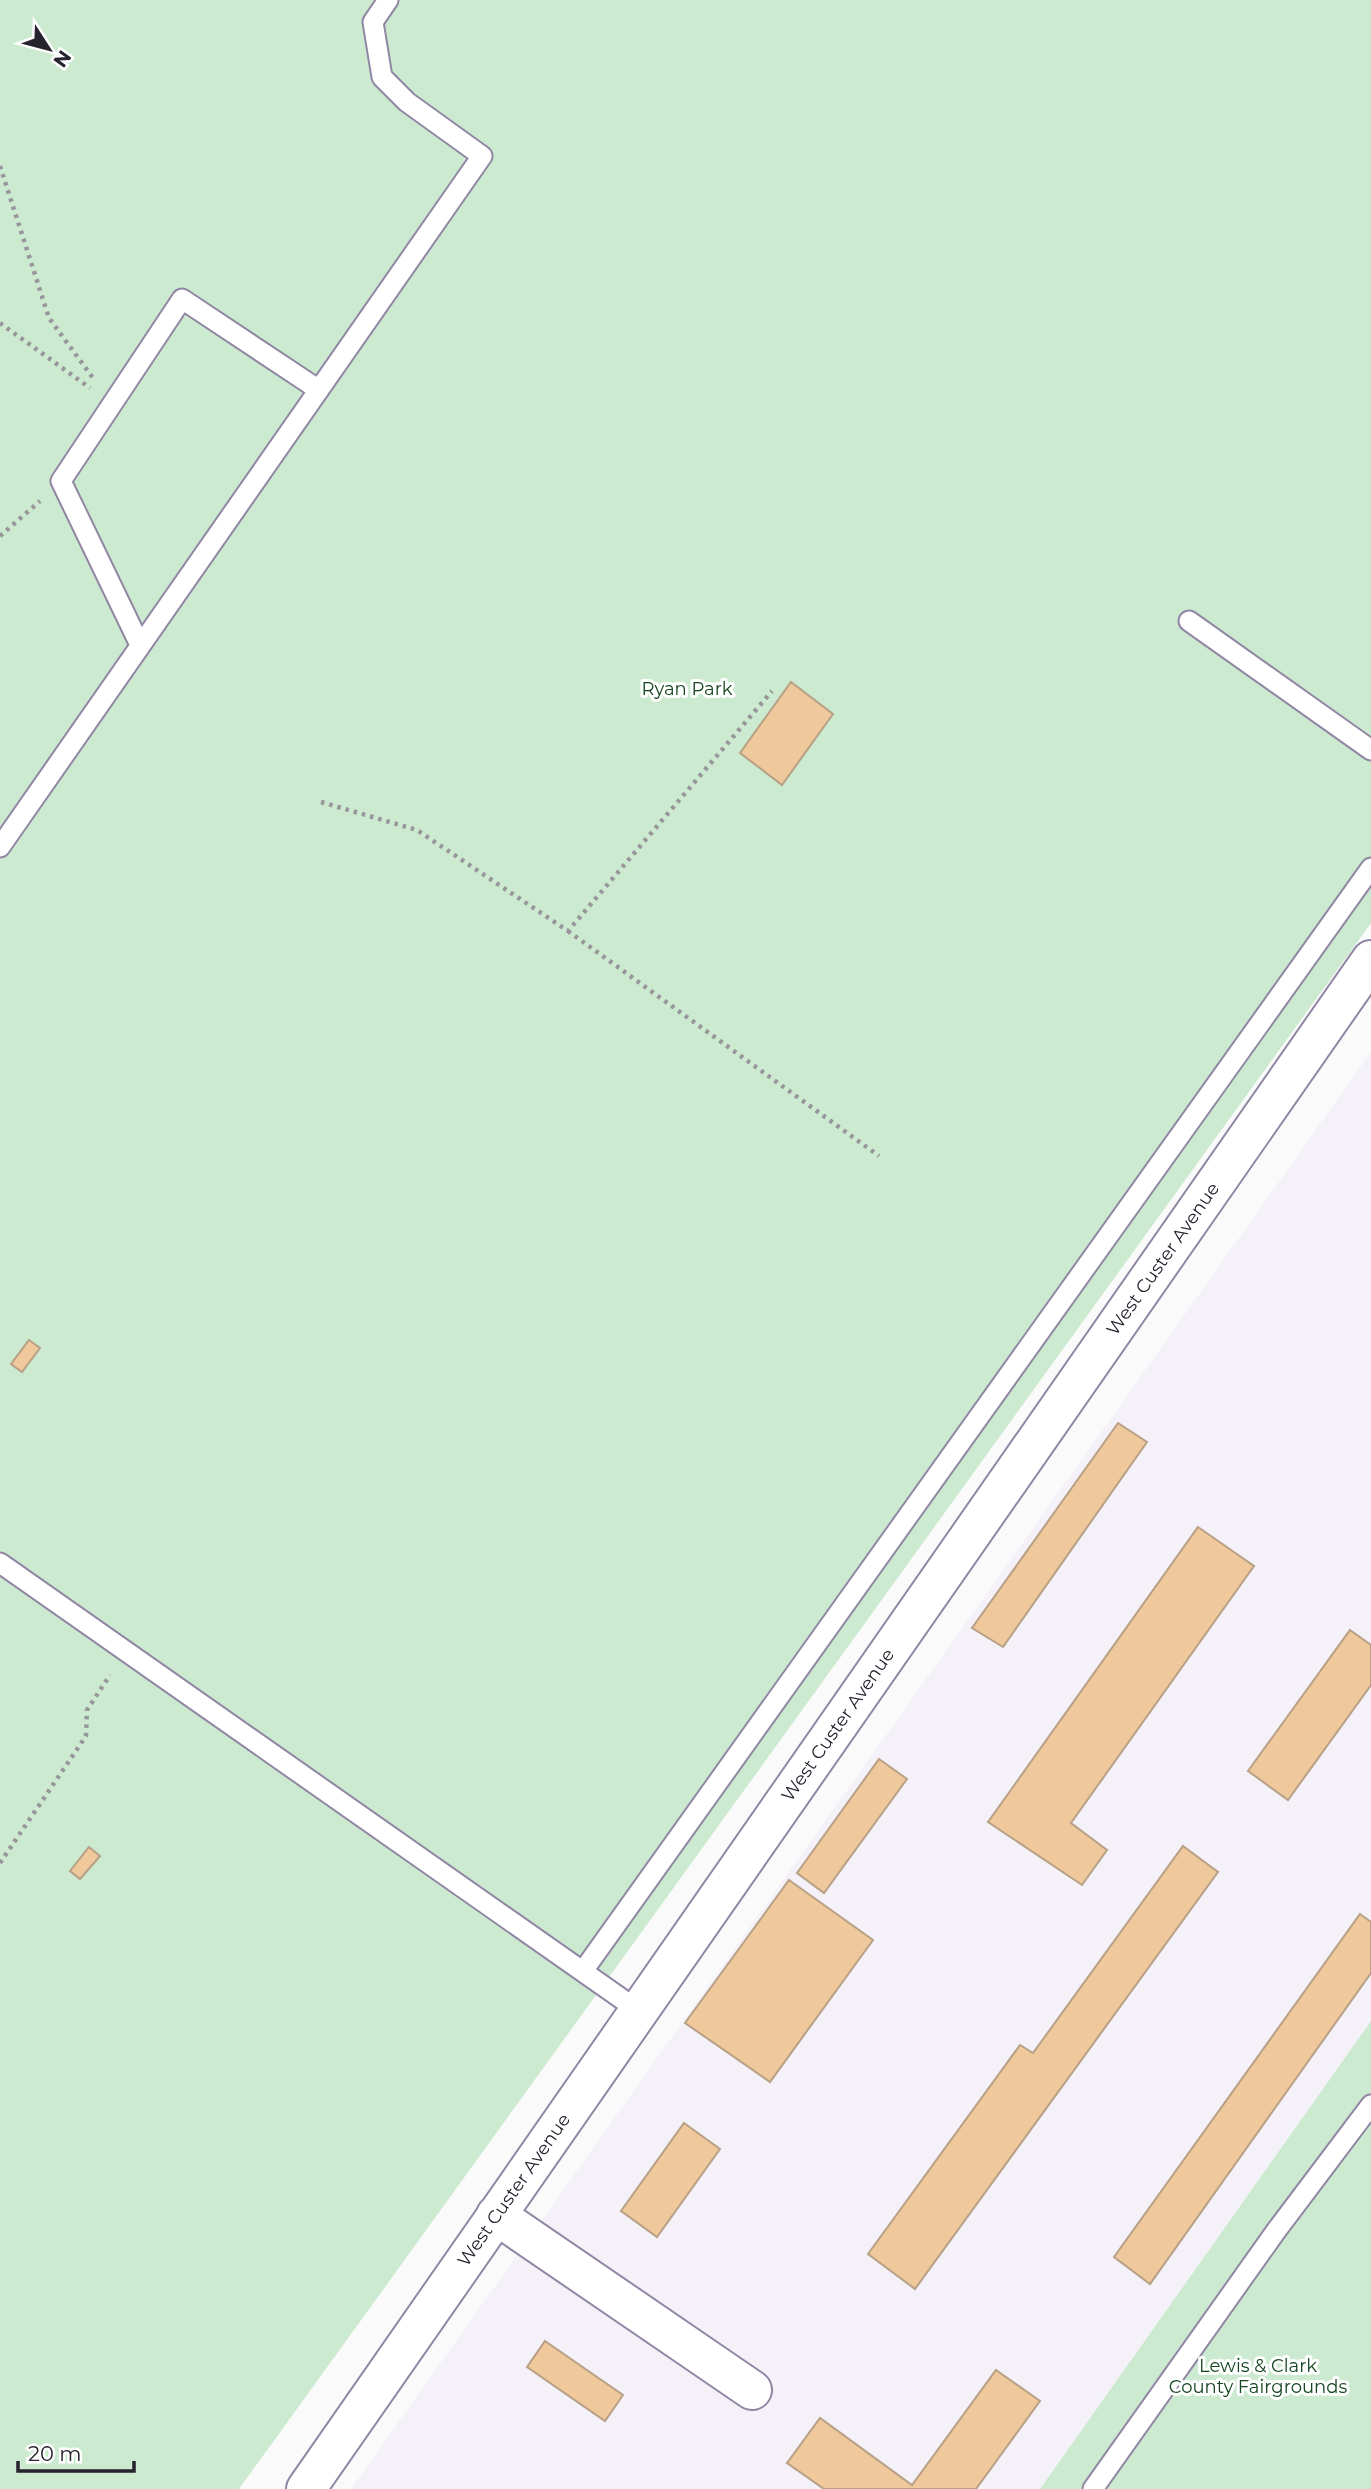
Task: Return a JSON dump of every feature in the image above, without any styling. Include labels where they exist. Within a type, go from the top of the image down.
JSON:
[{"type":"street","name":"West Custer Avenue","points":[[306,2489],[1371,960]]},
{"type":"street","points":[[496,2215],[752,2390]]},
{"type":"lane","points":[[0,847],[482,156],[407,102],[382,77],[373,22],[388,0]]},
{"type":"lane","points":[[140,645],[61,481],[182,299],[319,390]]},
{"type":"lane","points":[[1189,621],[1371,750]]},
{"type":"lane","points":[[583,1971],[1371,868]]},
{"type":"lane","points":[[0,1563],[639,2011]]},
{"type":"lane","points":[[1093,2489],[1276,2231],[1371,2105]]},
{"type":"path","points":[[0,166],[49,318],[112,404]]},
{"type":"path","points":[[0,323],[112,404]]},
{"type":"path","points":[[0,536],[61,481]]},
{"type":"path","points":[[568,931],[772,691]]},
{"type":"path","points":[[321,802],[417,830],[568,931],[879,1156]]},
{"type":"path","points":[[0,1863],[86,1736],[87,1710],[126,1651]]},
{"type":"shaded area","points":[[1371,1052],[1371,2021],[1040,2489],[351,2489]]},
{"type":"green space","name":"Ryan Park","points":[[0,0],[1371,0],[1371,923],[239,2489],[0,2489]]},
{"type":"green space","name":"Lewis & Clark County Fairgrounds","points":[[1371,2021],[1371,2489],[1040,2489]]},
{"type":"building","points":[[791,682],[833,714],[782,785],[740,753]]},
{"type":"building","points":[[29,1340],[40,1348],[22,1372],[11,1364]]},
{"type":"building","points":[[1118,1423],[1147,1442],[1003,1647],[972,1628]]},
{"type":"building","points":[[1198,1527],[1254,1566],[1071,1823],[1107,1850],[1082,1885],[988,1822]]},
{"type":"building","points":[[1350,1630],[1371,1645],[1371,1685],[1288,1800],[1248,1771]]},
{"type":"building","points":[[879,1759],[907,1779],[824,1893],[797,1873]]},
{"type":"building","points":[[1183,1846],[1218,1872],[915,2289],[868,2254],[1020,2045],[1033,2053]]},
{"type":"building","points":[[89,1847],[100,1856],[80,1879],[70,1871]]},
{"type":"building","points":[[789,1880],[873,1940],[770,2082],[685,2023]]},
{"type":"building","points":[[1360,1914],[1371,1922],[1371,1973],[1150,2284],[1114,2257]]},
{"type":"building","points":[[684,2123],[720,2149],[657,2237],[621,2211]]},
{"type":"building","points":[[545,2341],[623,2395],[605,2421],[527,2367]]},
{"type":"building","points":[[996,2370],[1040,2401],[976,2489],[824,2489],[787,2463],[820,2418],[912,2485]]}]
